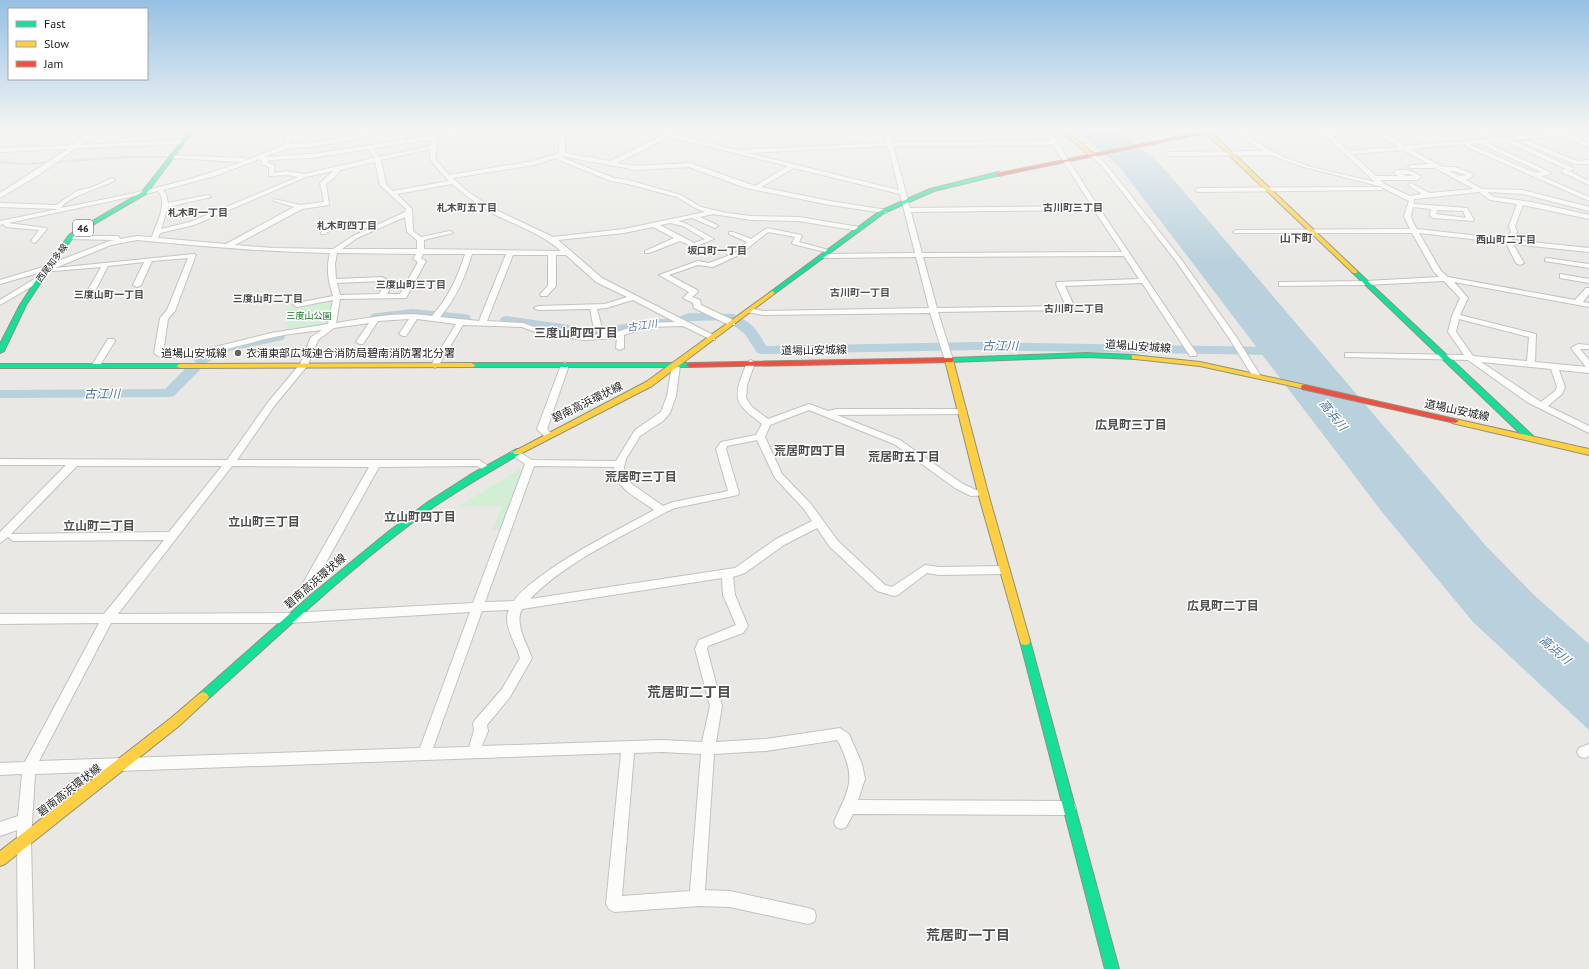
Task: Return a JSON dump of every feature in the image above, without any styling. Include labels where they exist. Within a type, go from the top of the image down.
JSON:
[{"type":"main road","name":"西尾知多線","points":[[0,351],[23,305],[45,270],[72,237],[80,229],[144,193],[159,174]]},
{"type":"main road","points":[[676,365],[732,322],[904,197],[964,181],[997,174]]},
{"type":"main road","points":[[1254,174],[1312,232],[1530,438]]},
{"type":"main road","name":"道場山安城線","points":[[0,366],[676,365],[949,360],[1086,355],[1155,358],[1257,373],[1370,402],[1589,452]]},
{"type":"main road","points":[[949,360],[983,493],[1023,633],[1112,969]]},
{"type":"main road","name":"碧南高浜環状線","points":[[0,859],[175,722],[290,618],[351,565],[395,530],[440,498],[515,453],[548,435],[626,397],[649,384],[676,365]]},
{"type":"street","points":[[0,196],[34,174]]},
{"type":"street","points":[[0,223],[144,193],[215,174]]},
{"type":"street","points":[[295,174],[304,176]]},
{"type":"street","points":[[0,282],[45,270],[99,247],[137,238],[155,236],[205,218],[304,176],[312,174]]},
{"type":"street","points":[[225,247],[300,207],[327,204],[323,183],[334,174]]},
{"type":"street","points":[[381,174],[384,185],[409,209],[410,232],[420,239],[450,233]]},
{"type":"street","points":[[446,174],[453,182],[492,210],[552,239],[599,280],[712,338]]},
{"type":"street","points":[[448,177],[465,174]]},
{"type":"street","points":[[599,174],[613,180],[628,182],[679,196],[699,208],[713,212],[751,218],[809,220],[859,229]]},
{"type":"street","points":[[712,174],[732,182],[830,203],[885,211]]},
{"type":"street","points":[[757,187],[779,174]]},
{"type":"street","points":[[822,174],[904,197]]},
{"type":"street","points":[[898,174],[934,312],[949,360]]},
{"type":"street","points":[[1075,174],[1144,282],[1193,354]]},
{"type":"street","points":[[1111,174],[1179,260],[1257,373]]},
{"type":"street","points":[[1337,174],[1383,186],[1410,202],[1434,208],[1465,209],[1470,220],[1433,216],[1434,208]]},
{"type":"street","points":[[1370,174],[1383,186]]},
{"type":"street","points":[[1449,174],[1481,191],[1492,199],[1521,202],[1589,217]]},
{"type":"street","points":[[1456,178],[1467,178],[1471,175],[1469,174]]},
{"type":"street","points":[[1533,175],[1539,174]]},
{"type":"street","points":[[1571,174],[1589,183]]},
{"type":"street","points":[[1533,175],[1589,199]]},
{"type":"street","points":[[1374,178],[1404,178]]},
{"type":"street","points":[[57,206],[79,192],[95,188],[112,180]]},
{"type":"street","points":[[393,193],[453,182]]},
{"type":"street","points":[[1411,185],[1428,195]]},
{"type":"street","points":[[1563,188],[1578,186],[1589,189]]},
{"type":"street","points":[[155,236],[165,206],[162,192],[159,189]]},
{"type":"street","points":[[1198,190],[1390,189]]},
{"type":"street","points":[[1410,202],[1428,195],[1481,191],[1521,192],[1589,209]]},
{"type":"street","points":[[165,206],[208,197]]},
{"type":"street","points":[[276,200],[300,207]]},
{"type":"street","points":[[1410,202],[1407,216],[1438,272],[1447,279],[1464,298],[1456,316],[1452,332],[1470,358],[1530,400],[1589,430]]},
{"type":"street","points":[[1508,241],[1514,232],[1512,226],[1521,202]]},
{"type":"street","points":[[0,205],[57,206],[68,208]]},
{"type":"street","points":[[908,210],[1096,208]]},
{"type":"street","points":[[387,212],[389,222]]},
{"type":"street","points":[[552,239],[606,234],[713,212]]},
{"type":"street","points":[[26,969],[24,840],[29,767],[108,618],[229,464],[272,404],[304,365],[314,339],[331,327],[337,297],[331,264],[334,251],[354,236],[408,213]]},
{"type":"street","points":[[693,216],[715,226]]},
{"type":"street","points":[[654,225],[694,245],[711,239],[686,225],[670,221]]},
{"type":"street","points":[[0,223],[44,229],[34,241]]},
{"type":"street","points":[[323,233],[333,225],[379,226]]},
{"type":"street","points":[[732,322],[697,306],[697,302],[687,298],[694,292],[663,275],[698,263],[710,265],[737,254],[767,230],[799,236],[795,243],[826,253],[920,255],[1126,254]]},
{"type":"street","points":[[1236,232],[1416,231],[1589,250]]},
{"type":"street","points":[[731,233],[752,242]]},
{"type":"street","points":[[155,236],[225,247],[273,250],[510,254],[567,253]]},
{"type":"street","points":[[72,237],[137,238]]},
{"type":"street","points":[[647,252],[680,238]]},
{"type":"street","points":[[297,304],[337,297],[403,296],[422,261],[417,258],[420,252],[420,239]]},
{"type":"street","points":[[1508,241],[1520,263]]},
{"type":"street","points":[[435,318],[442,312],[464,268],[469,253]]},
{"type":"street","points":[[544,294],[552,286],[552,253]]},
{"type":"street","points":[[482,323],[510,254]]},
{"type":"street","points":[[45,270],[192,255],[171,312],[164,318],[158,353],[162,355],[191,355],[247,340],[376,319],[415,316],[461,322],[523,325],[538,331],[584,338],[621,336],[620,348]]},
{"type":"street","points":[[137,285],[150,260]]},
{"type":"street","points":[[1547,260],[1589,266]]},
{"type":"street","points":[[88,297],[106,264]]},
{"type":"street","points":[[1563,276],[1589,281]]},
{"type":"street","points":[[333,281],[382,279]]},
{"type":"street","points":[[1282,284],[1366,283],[1447,279],[1589,305]]},
{"type":"street","points":[[0,303],[39,280]]},
{"type":"street","points":[[750,310],[763,313],[934,312],[1070,308],[1060,284],[1144,282]]},
{"type":"street","points":[[382,296],[389,284]]},
{"type":"street","points":[[1577,303],[1589,290]]},
{"type":"street","points":[[538,308],[606,306],[632,298]]},
{"type":"street","points":[[593,306],[598,329],[613,336],[646,325],[685,324]]},
{"type":"street","points":[[403,334],[415,316]]},
{"type":"street","points":[[1456,316],[1533,336],[1531,364]]},
{"type":"street","points":[[360,342],[376,319]]},
{"type":"street","points":[[435,365],[461,322]]},
{"type":"street","points":[[96,365],[111,341]]},
{"type":"street","points":[[1589,348],[1578,346],[1575,348],[1589,365]]},
{"type":"street","points":[[1348,355],[1470,358],[1589,370]]},
{"type":"street","points":[[751,363],[740,392],[740,398],[767,423]]},
{"type":"street","points":[[548,435],[542,429],[565,365]]},
{"type":"street","points":[[662,510],[646,498],[627,488],[622,482],[619,474],[622,456],[637,433],[664,414],[667,407],[676,365]]},
{"type":"street","points":[[1542,406],[1559,392],[1561,387],[1554,366]]},
{"type":"street","points":[[983,493],[975,494],[959,486],[897,442],[809,407],[767,423],[762,430],[760,438],[778,476],[807,506],[834,544],[881,588],[894,592],[925,569],[939,571],[1004,570]]},
{"type":"street","points":[[826,414],[837,412],[962,412]]},
{"type":"street","points":[[1574,422],[1589,424]]},
{"type":"street","points":[[473,753],[481,731],[480,724],[506,693],[526,658],[512,615],[516,605],[543,581],[567,563],[673,504],[698,501],[734,493],[721,449],[724,444],[760,438]]},
{"type":"street","points":[[515,453],[530,463],[620,464]]},
{"type":"street","points":[[0,462],[229,464],[479,463],[488,469]]},
{"type":"street","points":[[0,539],[75,462]]},
{"type":"street","points":[[424,755],[530,463]]},
{"type":"street","points":[[305,590],[376,464]]},
{"type":"street","points":[[0,619],[290,618],[516,605],[696,577],[727,574],[749,567],[766,551],[799,530],[818,523]]},
{"type":"street","points":[[13,537],[172,536]]},
{"type":"street","points":[[697,898],[708,748],[716,706],[701,649],[703,643],[739,630],[742,626],[729,594],[727,574]]},
{"type":"street","points":[[0,769],[628,748],[708,748],[766,744],[840,734],[844,738],[855,764],[858,779],[849,807],[841,822]]},
{"type":"street","points":[[628,748],[614,904],[697,898],[730,900],[808,916]]},
{"type":"street","points":[[849,807],[1069,808]]},
{"type":"street","points":[[0,829],[25,821]]},
{"type":"green space","name":"三度山公園","points":[[333,300],[326,325],[288,331],[286,308]]},
{"type":"green space","points":[[529,467],[506,530],[492,530],[502,506],[459,506],[522,468]]},
{"type":"water","name":"高浜川","points":[[1125,174],[1169,174],[1486,546],[1535,596],[1589,644],[1589,730],[1473,622],[1382,512]]},
{"type":"waterway","name":"古江川","points":[[377,317],[413,313],[464,318]]},
{"type":"waterway","name":"古江川","points":[[507,320],[581,332],[597,333],[651,323],[675,323],[689,317],[730,317]]},
{"type":"waterway","name":"古江川","points":[[738,322],[750,331],[762,350],[978,346],[1276,351]]},
{"type":"waterway","name":"古江川","points":[[201,360],[225,348],[278,337]]},
{"type":"waterway","name":"古江川","points":[[0,394],[169,393],[194,368]]},
{"type":"traffic: fast","points":[[0,351],[23,305],[46,269],[72,235],[144,193],[158,174]]},
{"type":"traffic: fast","points":[[772,293],[882,212],[932,190],[997,174]]},
{"type":"traffic: fast","points":[[1355,272],[1530,438]]},
{"type":"traffic: fast","points":[[950,360],[1086,355],[1135,357]]},
{"type":"traffic: fast","points":[[471,365],[690,365]]},
{"type":"traffic: fast","points":[[0,366],[180,366]]},
{"type":"traffic: fast","points":[[203,697],[314,597],[391,534],[432,504],[473,477],[517,452]]},
{"type":"traffic: fast","points":[[1025,641],[1112,969]]},
{"type":"traffic: slow","points":[[1252,174],[1355,272]]},
{"type":"traffic: slow","points":[[517,452],[649,384],[772,293]]},
{"type":"traffic: slow","points":[[1135,357],[1200,364],[1305,387]]},
{"type":"traffic: slow","points":[[949,360],[983,493],[1025,641]]},
{"type":"traffic: slow","points":[[180,366],[471,365]]},
{"type":"traffic: slow","points":[[1455,421],[1589,452]]},
{"type":"traffic: slow","points":[[0,859],[175,722],[203,697]]},
{"type":"traffic: jam","points":[[690,365],[950,360]]},
{"type":"traffic: jam","points":[[1305,387],[1455,421]]},
{"type":"place","name":"衣浦東部広域連合消防局碧南消防署北分署","points":[[238,353]]},
{"type":"district","name":"札木町五丁目","points":[[467,207]]},
{"type":"district","name":"古川町三丁目","points":[[1073,207]]},
{"type":"district","name":"札木町一丁目","points":[[198,212]]},
{"type":"district","name":"札木町四丁目","points":[[347,225]]},
{"type":"district","name":"山下町","points":[[1296,238]]},
{"type":"district","name":"西山町二丁目","points":[[1506,239]]},
{"type":"district","name":"坂口町一丁目","points":[[717,250]]},
{"type":"district","name":"三度山町三丁目","points":[[411,284]]},
{"type":"district","name":"古川町一丁目","points":[[860,292]]},
{"type":"district","name":"三度山町一丁目","points":[[109,294]]},
{"type":"district","name":"三度山町二丁目","points":[[268,298]]},
{"type":"district","name":"古川町二丁目","points":[[1074,308]]},
{"type":"district","name":"三度山町四丁目","points":[[576,333]]},
{"type":"district","name":"広見町三丁目","points":[[1131,425]]},
{"type":"district","name":"荒居町四丁目","points":[[810,451]]},
{"type":"district","name":"荒居町五丁目","points":[[904,457]]},
{"type":"district","name":"荒居町三丁目","points":[[641,477]]},
{"type":"district","name":"立山町四丁目","points":[[420,517]]},
{"type":"district","name":"立山町三丁目","points":[[264,522]]},
{"type":"district","name":"立山町二丁目","points":[[99,526]]},
{"type":"district","name":"広見町二丁目","points":[[1223,606]]},
{"type":"district","name":"荒居町二丁目","points":[[689,692]]},
{"type":"district","name":"荒居町一丁目","points":[[968,935]]}]
